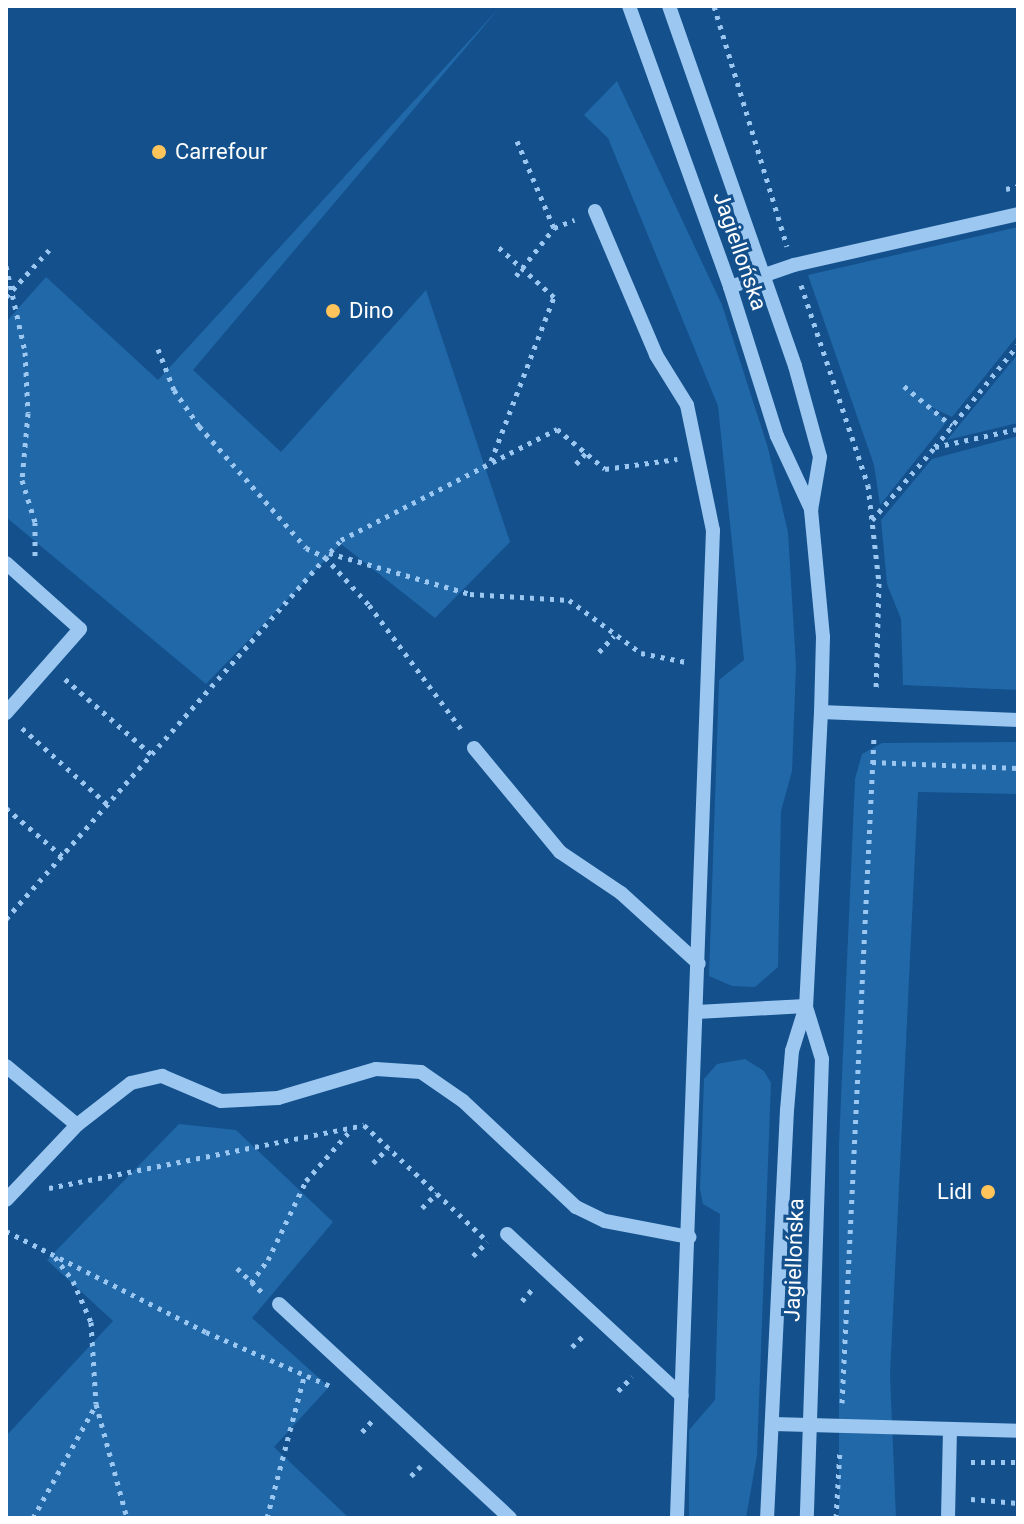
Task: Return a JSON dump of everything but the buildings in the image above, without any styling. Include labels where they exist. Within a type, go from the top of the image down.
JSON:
[{"type":"street","name":"Jagiellońska","points":[[629,6],[730,287],[777,436],[811,510]]},
{"type":"street","name":"Jagiellońska","points":[[669,6],[764,275],[820,457],[811,510],[823,637],[821,712],[806,1006],[792,1051],[787,1110],[767,1518]]},
{"type":"street","points":[[595,211],[656,355],[687,405],[713,530],[711,661],[677,1518]]},
{"type":"street","points":[[730,287],[794,265],[1018,214]]},
{"type":"street","points":[[6,563],[80,629],[6,713]]},
{"type":"street","points":[[821,712],[1018,720]]},
{"type":"street","points":[[474,748],[560,852],[621,893],[699,964]]},
{"type":"street","name":"Jagiellońska","points":[[806,1006],[822,1059],[807,1518]]},
{"type":"street","points":[[697,1012],[806,1006]]},
{"type":"street","points":[[6,1066],[77,1125]]},
{"type":"street","points":[[6,1200],[77,1125],[131,1083],[162,1076],[221,1101],[278,1098],[376,1069],[421,1072],[463,1101],[576,1207],[605,1221],[689,1237]]},
{"type":"street","points":[[507,1234],[682,1396]]},
{"type":"street","points":[[279,1304],[510,1518]]},
{"type":"street","points":[[773,1424],[1018,1431]]},
{"type":"street","points":[[948,1518],[950,1431]]},
{"type":"path","points":[[714,6],[733,57],[765,185],[859,447],[879,583],[876,689]]},
{"type":"path","points":[[517,141],[554,228]]},
{"type":"path","points":[[516,276],[554,228],[595,211]]},
{"type":"path","points":[[490,462],[554,297],[496,245]]},
{"type":"path","points":[[8,294],[49,250]]},
{"type":"path","points":[[6,266],[8,294],[25,352],[28,413],[22,480],[35,522],[31,585]]},
{"type":"path","points":[[872,520],[1018,345]]},
{"type":"path","points":[[158,349],[174,390],[199,426],[306,548],[470,594],[569,600],[614,636],[659,659],[711,661]]},
{"type":"path","points":[[904,386],[952,426]]},
{"type":"path","points":[[7,916],[341,540],[557,429],[605,469],[698,456]]},
{"type":"path","points":[[935,447],[1018,429]]},
{"type":"path","points":[[576,464],[586,453]]},
{"type":"path","points":[[327,555],[414,661],[474,748]]},
{"type":"path","points":[[599,652],[614,636]]},
{"type":"path","points":[[49,665],[152,755]]},
{"type":"path","points":[[17,724],[108,805]]},
{"type":"path","points":[[836,1518],[874,738]]},
{"type":"path","points":[[872,762],[1018,768]]},
{"type":"path","points":[[6,808],[62,856]]},
{"type":"path","points":[[40,1189],[364,1125],[496,1249]]},
{"type":"path","points":[[251,1283],[272,1252],[306,1181],[350,1130]]},
{"type":"path","points":[[373,1163],[388,1148]]},
{"type":"path","points":[[422,1208],[437,1193]]},
{"type":"path","points":[[6,1231],[304,1377],[340,1389]]},
{"type":"path","points":[[473,1256],[488,1241]]},
{"type":"path","points":[[54,1256],[73,1281],[91,1322],[96,1404],[127,1518]]},
{"type":"path","points":[[237,1268],[279,1304]]},
{"type":"path","points":[[525,1276],[545,1295]]},
{"type":"path","points":[[522,1301],[535,1286]]},
{"type":"path","points":[[576,1323],[598,1344]]},
{"type":"path","points":[[572,1347],[586,1333]]},
{"type":"path","points":[[621,1366],[643,1386]]},
{"type":"path","points":[[267,1518],[304,1377]]},
{"type":"path","points":[[618,1391],[633,1377]]},
{"type":"path","points":[[33,1518],[96,1404]]},
{"type":"path","points":[[368,1408],[387,1425]]},
{"type":"path","points":[[416,1452],[436,1470]]},
{"type":"path","points":[[965,1462],[1018,1462]]},
{"type":"path","points":[[964,1499],[1018,1503]]},
{"type":"shaded area","points":[[501,6],[193,370],[281,452],[426,290],[510,542],[435,618],[341,544],[206,684],[6,517],[6,322],[46,277],[158,380]]},
{"type":"shaded area","points":[[617,81],[722,305],[768,448],[788,532],[796,666],[792,771],[781,811],[778,967],[755,987],[732,986],[709,976],[719,680],[744,660],[718,406],[608,138],[584,115]]},
{"type":"shaded area","points":[[1018,227],[1018,335],[952,417],[929,406],[947,421],[880,505],[874,465],[808,275]]},
{"type":"shaded area","points":[[1018,354],[1018,423],[947,440]]},
{"type":"shaded area","points":[[1018,436],[1018,690],[903,685],[901,619],[887,584],[881,520],[932,459]]},
{"type":"shaded area","points":[[1018,742],[1018,794],[918,792],[890,1375],[896,1518],[839,1518],[839,1144],[855,779],[862,754],[882,743]]},
{"type":"shaded area","points":[[745,1059],[764,1071],[771,1083],[757,1455],[746,1518],[689,1518],[689,1430],[715,1400],[720,1214],[703,1204],[700,1189],[704,1079],[717,1064]]},
{"type":"shaded area","points":[[179,1124],[236,1130],[333,1222],[252,1318],[329,1387],[274,1447],[349,1518],[6,1518],[6,1436],[113,1321],[47,1260]]},
{"type":"place","name":"Carrefour","points":[[159,152]]},
{"type":"place","name":"Dino","points":[[333,311]]},
{"type":"place","name":"Lidl","points":[[988,1192]]}]
